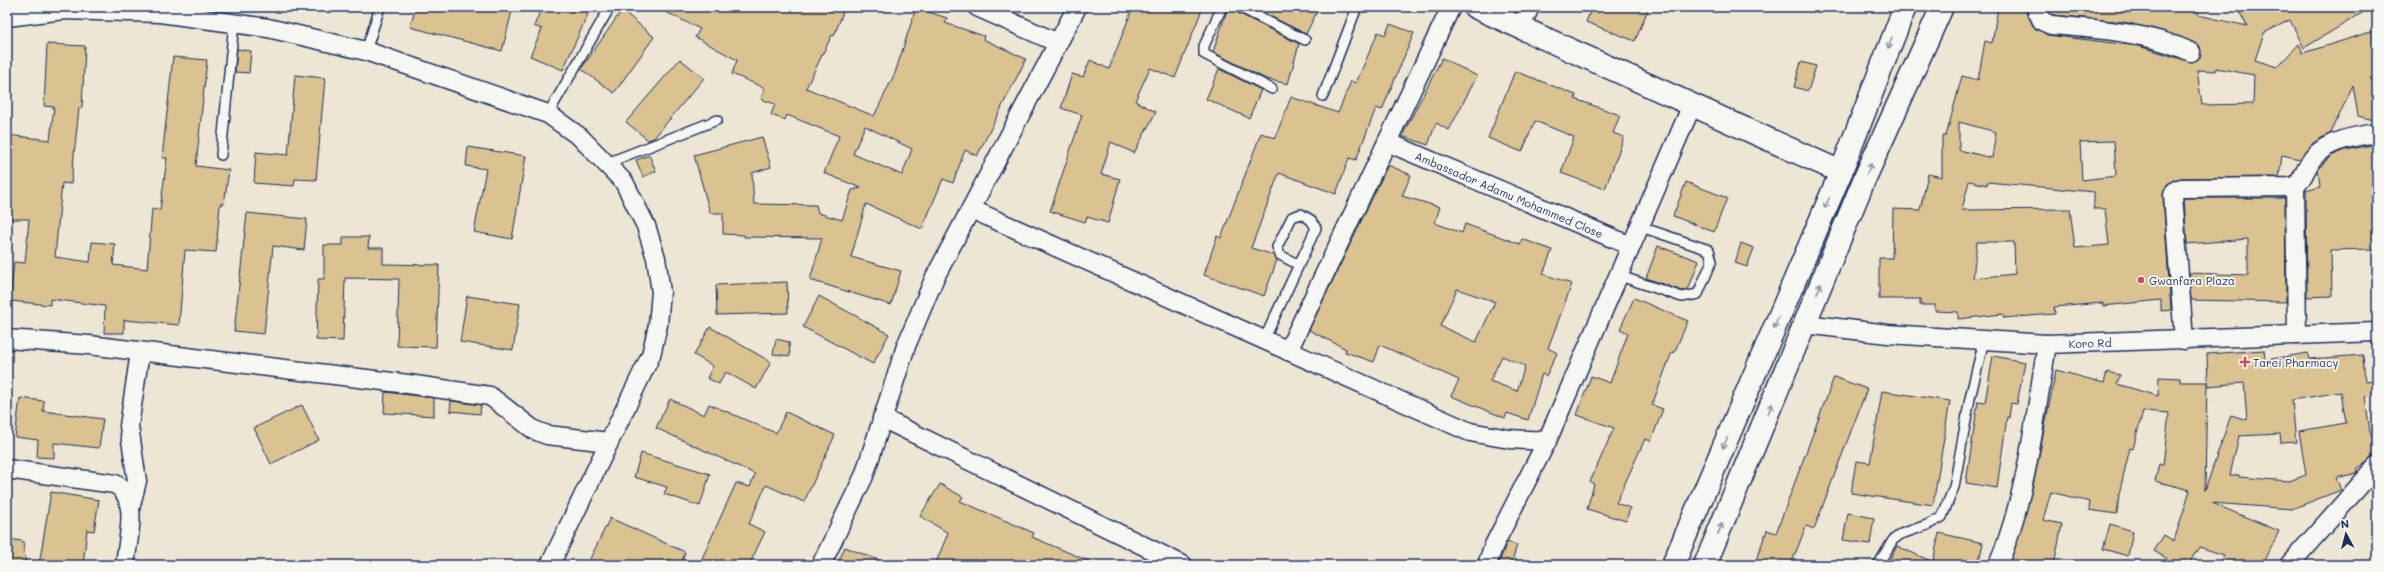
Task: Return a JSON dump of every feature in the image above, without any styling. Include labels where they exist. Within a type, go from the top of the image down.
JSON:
[{"type":"main road","points":[[1475,7],[1841,172]]},
{"type":"main road","points":[[1673,565],[1841,172],[1905,7]]},
{"type":"main road","points":[[1705,565],[1864,180],[1942,7]]},
{"type":"street","points":[[977,7],[1058,43]]},
{"type":"street","points":[[821,565],[864,476],[882,418],[912,332],[935,277],[1077,7]]},
{"type":"street","points":[[1288,350],[1451,7]]},
{"type":"street","points":[[1520,28],[1530,7]]},
{"type":"street","points":[[2035,7],[2042,21],[2051,25],[2111,30],[2176,45],[2191,52]]},
{"type":"street","points":[[7,17],[64,10],[160,13],[268,28],[366,51],[548,114],[580,137],[607,163],[624,182],[646,226],[656,258],[661,292],[658,325],[651,355],[550,565]]},
{"type":"street","points":[[1487,565],[1494,547],[1547,441],[1620,276],[1631,246],[1641,227],[1692,105]]},
{"type":"street","points":[[2184,340],[2173,195],[2176,190],[2181,188],[2295,187],[2304,178],[2313,157],[2322,148],[2359,136],[2377,133]]},
{"type":"street","name":"Ambassador Adamu Mohammed Close","points":[[1387,142],[1631,246]]},
{"type":"street","points":[[2295,187],[2297,335]]},
{"type":"street","points":[[971,209],[1470,432],[1509,439],[1547,441]]},
{"type":"street","name":"Koro Rd","points":[[1805,324],[1888,334],[2047,344],[2377,332]]},
{"type":"street","points":[[7,339],[140,352],[408,384],[490,396],[534,430],[548,435],[609,442]]},
{"type":"street","points":[[1998,565],[2005,548],[2026,469],[2047,344]]},
{"type":"street","points":[[125,565],[131,505],[137,481],[129,426],[140,352]]},
{"type":"street","points":[[882,418],[1184,565]]},
{"type":"street","points":[[2289,565],[2377,466]]},
{"type":"street","points":[[7,469],[115,484],[125,492],[131,505]]},
{"type":"lane","points":[[366,51],[380,7]]},
{"type":"lane","points":[[548,114],[610,7]]},
{"type":"lane","points":[[1222,7],[1204,46],[1204,54],[1272,90]]},
{"type":"lane","points":[[1239,7],[1305,40]]},
{"type":"lane","points":[[1323,96],[1357,7]]},
{"type":"lane","points":[[221,155],[234,23]]},
{"type":"lane","points":[[607,163],[718,120]]},
{"type":"lane","points":[[1264,340],[1299,265],[1316,228],[1311,220],[1301,214],[1292,217],[1277,247],[1280,255],[1299,265]]},
{"type":"lane","points":[[1620,276],[1682,298],[1698,294],[1712,261],[1709,250],[1641,227]]},
{"type":"lane","points":[[1878,565],[1894,540],[1901,534],[1927,525],[1942,517],[1954,487],[1970,398],[1984,340]]},
{"type":"building","points":[[416,7],[513,7],[502,51],[410,27]]},
{"type":"building","points":[[542,7],[591,7],[563,70],[530,56],[542,29],[534,26]]},
{"type":"building","points":[[656,7],[845,7],[834,36],[832,35],[806,88],[874,116],[895,73],[916,8],[947,18],[945,23],[984,36],[983,39],[1026,59],[977,156],[965,150],[953,183],[943,179],[922,229],[866,204],[851,257],[901,271],[891,305],[810,280],[822,238],[744,237],[744,235],[723,234],[723,213],[710,213],[694,155],[762,137],[771,167],[752,173],[754,204],[816,205],[818,213],[842,220],[852,190],[861,188],[824,173],[839,136],[787,115],[785,120],[771,115],[775,104],[761,99],[765,88],[732,74],[737,60],[695,37],[700,29]],"holes":[[[865,126],[912,149],[902,175],[853,154]]]},
{"type":"building","points":[[1133,7],[1203,7],[1175,78],[1150,68],[1135,101],[1156,112],[1134,153],[1111,142],[1101,174],[1120,179],[1108,223],[1087,217],[1085,222],[1050,211],[1082,115],[1061,108],[1072,74],[1083,77],[1090,60],[1109,69]]},
{"type":"building","points":[[1228,7],[1233,7],[1236,12],[1299,44],[1288,84],[1266,79],[1213,52]]},
{"type":"building","points":[[1252,7],[1319,7],[1306,34]]},
{"type":"building","points":[[1592,7],[1649,7],[1635,41],[1586,22]]},
{"type":"building","points":[[1998,7],[2025,7],[2033,26],[2047,35],[2138,46],[2192,62],[2201,56],[2200,46],[2178,36],[2124,22],[2054,15],[2050,13],[2047,7],[2199,7],[2198,15],[2247,26],[2237,7],[2372,7],[2304,48],[2290,20],[2264,33],[2255,60],[2277,67],[2299,44],[2303,53],[2377,30],[2377,109],[2374,120],[2358,116],[2353,85],[2331,133],[2313,143],[2300,159],[2282,155],[2279,177],[2181,178],[2167,184],[2163,196],[2171,310],[2161,311],[2161,300],[2103,306],[2103,303],[2054,307],[2055,314],[2004,318],[2003,314],[1958,319],[1958,312],[1935,311],[1935,305],[1920,305],[1920,299],[1879,299],[1879,258],[1892,258],[1893,209],[1920,210],[1928,174],[1942,177],[1942,136],[1946,136],[1962,76],[1978,80],[1985,41],[1992,43]],"holes":[[[2216,68],[2254,75],[2253,104],[2202,105],[2197,70],[2216,71]],[[1959,122],[1996,132],[1992,158],[1959,150]],[[2114,141],[2116,176],[2082,180],[2080,142]],[[1969,181],[1987,185],[1987,182],[2094,192],[2094,209],[2105,209],[2109,245],[2075,248],[2070,209],[1962,210]],[[1977,242],[2014,242],[2015,274],[1973,278]]]},
{"type":"building","points":[[622,10],[654,37],[614,93],[581,69]]},
{"type":"building","points":[[1390,24],[1414,33],[1382,110],[1376,108],[1356,160],[1349,158],[1336,194],[1279,173],[1251,248],[1274,255],[1277,260],[1264,296],[1204,275],[1217,236],[1221,238],[1261,133],[1275,138],[1291,97],[1338,113],[1351,81],[1356,83],[1378,32],[1385,35]]},
{"type":"building","points":[[47,44],[85,46],[82,108],[79,108],[71,184],[62,183],[55,257],[90,262],[92,242],[115,244],[113,265],[147,269],[152,209],[160,210],[167,158],[162,158],[173,57],[207,60],[196,166],[229,170],[224,204],[220,204],[216,252],[185,250],[179,325],[124,320],[124,333],[104,333],[105,306],[50,299],[50,305],[10,301],[14,262],[25,263],[29,219],[7,219],[7,135],[50,140],[54,107],[44,106]]},
{"type":"building","points":[[237,49],[251,51],[249,73],[235,72]]},
{"type":"building","points":[[1442,58],[1477,76],[1449,130],[1436,123],[1428,145],[1402,136]]},
{"type":"building","points":[[680,59],[704,78],[654,138],[648,140],[626,122]]},
{"type":"building","points":[[1801,62],[1816,66],[1808,91],[1794,87]]},
{"type":"building","points":[[1219,69],[1261,90],[1249,118],[1206,99]]},
{"type":"building","points":[[1515,71],[1576,95],[1575,99],[1620,115],[1613,133],[1624,137],[1605,189],[1561,173],[1574,137],[1535,121],[1522,152],[1488,138]]},
{"type":"building","points":[[295,75],[325,78],[316,180],[295,179],[294,186],[254,183],[256,152],[288,155]]},
{"type":"building","points":[[2377,144],[2377,249],[2331,250],[2332,296],[2307,297],[2306,191],[2320,187],[2318,169],[2331,156],[2346,150]]},
{"type":"building","points":[[468,147],[526,156],[512,239],[474,232],[486,169],[466,166]]},
{"type":"building","points":[[649,155],[656,171],[643,177],[636,160]]},
{"type":"building","points":[[1388,165],[1411,175],[1402,196],[1440,207],[1435,223],[1462,233],[1465,224],[1520,244],[1522,239],[1552,250],[1543,274],[1572,284],[1548,348],[1557,353],[1546,376],[1542,374],[1528,420],[1507,413],[1505,418],[1451,396],[1459,380],[1380,345],[1374,362],[1345,352],[1346,349],[1309,330]],"holes":[[[1457,289],[1495,302],[1476,342],[1440,326]],[[1502,356],[1525,366],[1517,391],[1490,381]]]},
{"type":"building","points":[[1686,182],[1727,198],[1714,232],[1673,216]]},
{"type":"building","points":[[2184,198],[2285,198],[2286,302],[2191,300],[2189,273],[2248,275],[2248,239],[2187,244]]},
{"type":"building","points":[[247,213],[307,219],[304,250],[273,246],[264,334],[234,331]]},
{"type":"building","points":[[343,237],[369,237],[368,248],[383,248],[383,264],[439,265],[436,347],[397,346],[399,279],[345,278],[343,341],[316,340],[318,279],[324,279],[324,245],[343,245]]},
{"type":"building","points":[[1741,243],[1754,248],[1747,267],[1735,263]]},
{"type":"building","points":[[1658,246],[1699,261],[1688,290],[1682,291],[1646,278]]},
{"type":"building","points":[[787,282],[788,313],[717,315],[716,285]]},
{"type":"building","points":[[467,296],[520,304],[513,350],[460,342]]},
{"type":"building","points":[[819,296],[889,334],[873,364],[803,327]]},
{"type":"building","points":[[1634,298],[1688,321],[1674,353],[1672,352],[1652,405],[1663,409],[1651,441],[1645,439],[1616,503],[1630,508],[1626,521],[1587,509],[1594,484],[1590,482],[1614,428],[1577,415],[1591,376],[1610,383],[1628,333],[1620,329]]},
{"type":"building","points":[[710,327],[771,362],[756,389],[728,373],[725,373],[719,384],[707,378],[713,366],[694,355]]},
{"type":"building","points":[[776,339],[789,342],[790,356],[773,354]]},
{"type":"building","points":[[2264,350],[2265,360],[2308,353],[2310,359],[2363,355],[2365,382],[2374,381],[2375,395],[2365,396],[2370,432],[2377,447],[2377,456],[2358,468],[2357,473],[2336,478],[2341,490],[2292,509],[2212,503],[2279,531],[2263,565],[2218,565],[2224,555],[2199,547],[2188,565],[2176,565],[2154,551],[2164,535],[2174,541],[2190,490],[2155,481],[2159,464],[2163,465],[2169,413],[2143,411],[2133,449],[2130,448],[2119,494],[2117,514],[2089,510],[2090,502],[2051,492],[2043,520],[2062,524],[2054,565],[2009,565],[2033,486],[2056,370],[2104,383],[2107,372],[2120,375],[2117,384],[2158,396],[2159,377],[2180,378],[2180,382],[2207,382],[2205,490],[2231,415],[2247,420],[2244,383],[2208,386],[2207,354]],"holes":[[[2341,392],[2346,423],[2299,431],[2306,475],[2289,481],[2230,475],[2239,436],[2280,434],[2281,443],[2296,442],[2292,400]]]},
{"type":"building","points":[[1993,356],[2025,362],[2017,404],[2011,403],[2009,418],[2007,417],[1997,488],[1966,483],[1978,401],[1985,402]]},
{"type":"building","points":[[1834,377],[1867,389],[1814,529],[1806,526],[1791,565],[1754,565],[1767,530],[1776,533]]},
{"type":"building","points":[[1882,391],[1950,401],[1933,505],[1851,493],[1856,461],[1870,463]]},
{"type":"building","points":[[385,392],[434,398],[434,416],[384,413]]},
{"type":"building","points":[[20,398],[44,401],[43,411],[103,419],[99,448],[54,443],[54,458],[37,457],[38,440],[15,437]]},
{"type":"building","points":[[670,399],[704,415],[709,404],[776,433],[786,412],[835,435],[804,502],[766,485],[749,524],[765,532],[749,565],[699,565],[736,483],[750,487],[755,474],[656,428]]},
{"type":"building","points":[[451,401],[481,405],[480,414],[450,411]]},
{"type":"building","points":[[302,405],[319,440],[271,464],[254,428]]},
{"type":"building","points":[[641,453],[710,474],[700,506],[664,494],[667,487],[634,477]]},
{"type":"building","points":[[940,484],[963,497],[960,501],[1034,533],[1032,537],[1098,565],[935,565],[948,533],[920,516]]},
{"type":"building","points":[[51,492],[99,500],[94,531],[87,530],[83,565],[39,565]]},
{"type":"building","points":[[1848,513],[1874,518],[1870,544],[1843,540]]},
{"type":"building","points":[[610,518],[685,552],[681,565],[669,559],[666,565],[587,565]]},
{"type":"building","points":[[2110,524],[2133,531],[2128,556],[2103,549]]},
{"type":"building","points":[[1939,533],[1983,543],[1978,565],[1887,565],[1897,546],[1933,562]]},
{"type":"building","points":[[7,539],[23,541],[26,565],[7,565]]},
{"type":"building","points":[[1507,542],[1517,545],[1511,565],[1498,565]]},
{"type":"building","points":[[845,547],[889,564],[889,565],[837,565]]},
{"type":"place","name":"Gwanfara Plaza","points":[[2141,280]]},
{"type":"place","name":"Tarei Pharmacy","points":[[2245,362]]}]
